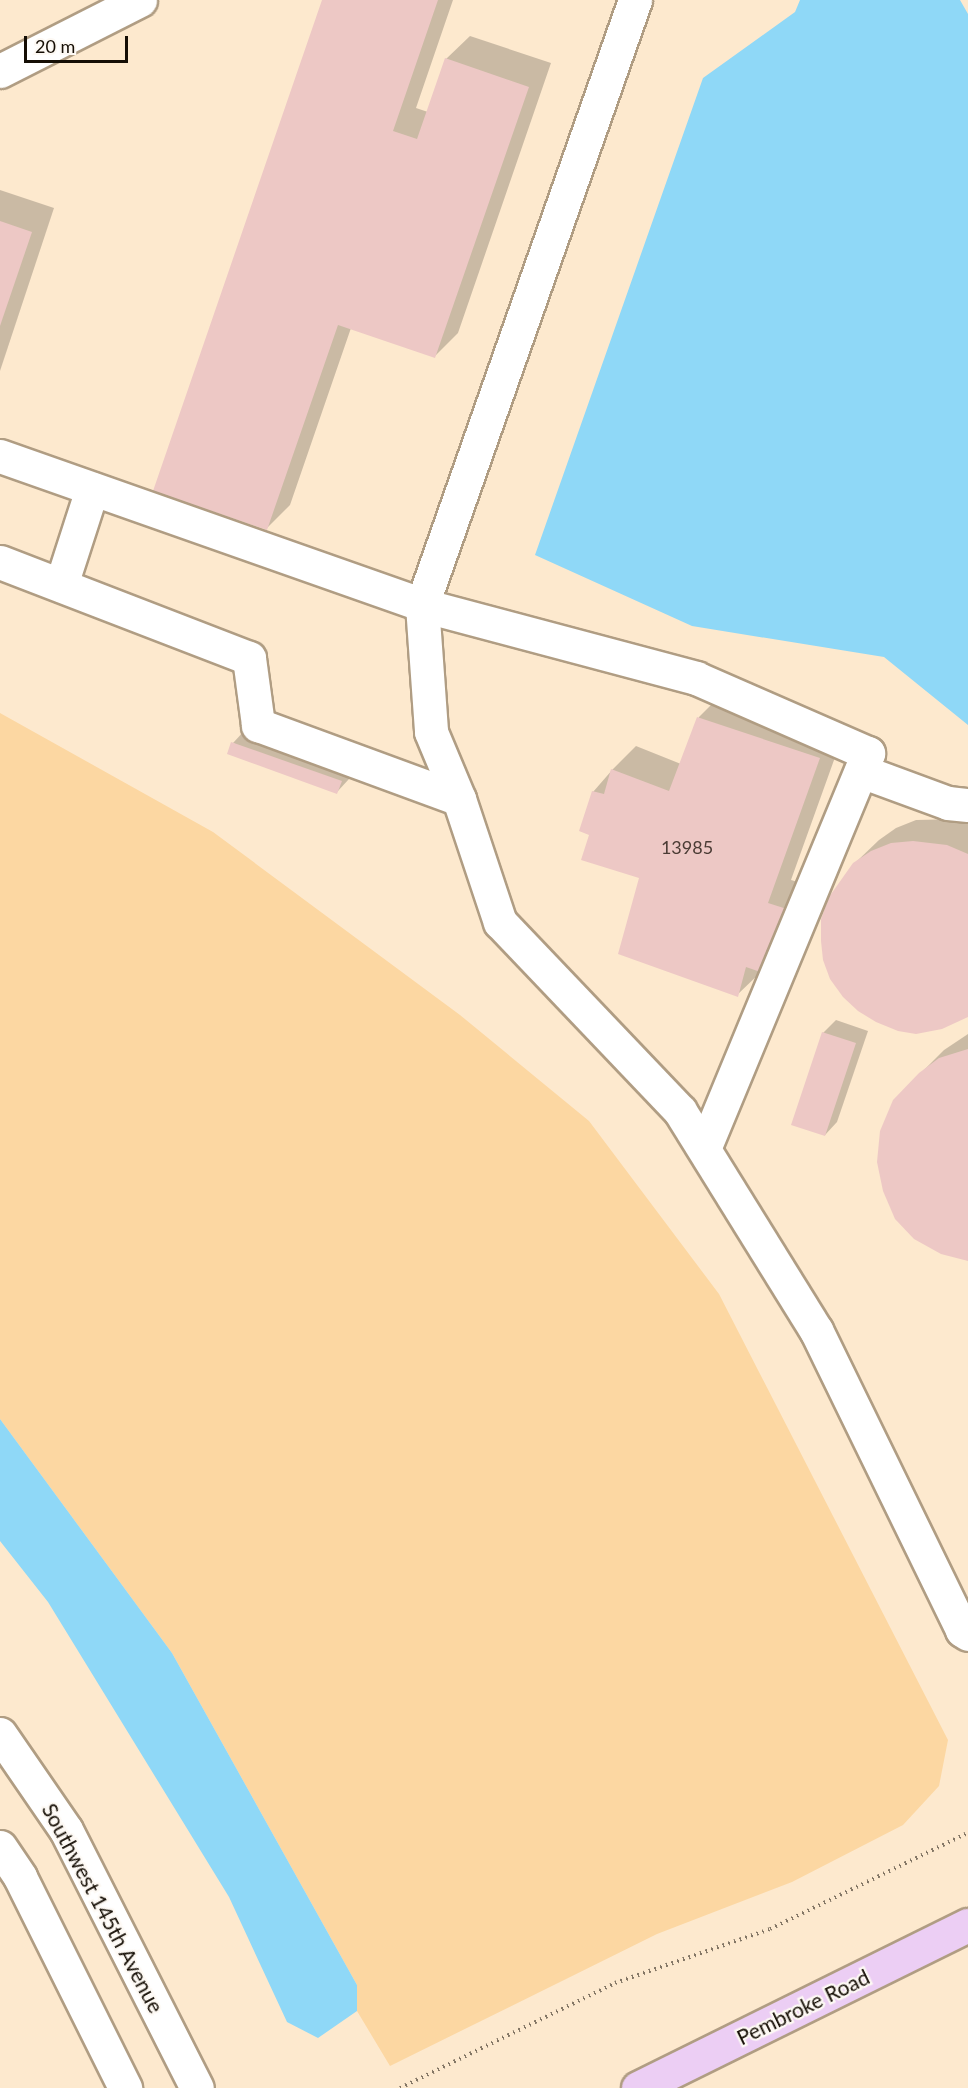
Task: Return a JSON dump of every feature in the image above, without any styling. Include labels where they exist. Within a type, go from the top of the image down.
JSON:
[{"type":"main road","name":"Pembroke Road","points":[[638,2088],[968,1925]]},
{"type":"street","points":[[0,71],[140,0]]},
{"type":"street","points":[[635,0],[422,605],[431,732],[459,799],[500,921],[680,1111],[816,1330],[962,1630],[968,1634]]},
{"type":"street","points":[[0,456],[422,605],[696,678],[868,753],[704,1149]]},
{"type":"street","points":[[61,585],[92,489]]},
{"type":"street","points":[[0,562],[249,658],[258,725],[459,799]]},
{"type":"street","points":[[861,771],[948,803],[968,805]]},
{"type":"street","name":"Southwest 145th Avenue","points":[[0,1734],[66,1830],[197,2088]]},
{"type":"street","points":[[0,1847],[20,1876],[125,2088]]},
{"type":"path","points":[[400,2088],[615,1983],[770,1929],[968,1833]]},
{"type":"shaded area","points":[[0,713],[213,832],[460,1015],[589,1121],[719,1294],[948,1740],[939,1786],[903,1825],[792,1882],[657,1934],[390,2066],[357,2011],[357,1985],[172,1653],[0,1419]]},
{"type":"water","points":[[800,0],[960,0],[968,14],[968,725],[884,657],[692,626],[535,555],[703,78],[795,12]]},
{"type":"water","points":[[0,1419],[172,1653],[357,1985],[357,2011],[318,2038],[287,2022],[229,1897],[48,1602],[0,1541]]},
{"type":"building","points":[[322,0],[438,0],[393,131],[417,139],[445,58],[529,87],[435,358],[338,325],[267,530],[153,491]]},
{"type":"building","points":[[0,221],[32,232],[0,326]]},
{"type":"building","points":[[697,717],[820,758],[768,903],[790,910],[766,974],[746,967],[738,997],[618,954],[639,878],[581,860],[589,835],[579,831],[592,791],[604,794],[611,769],[669,791]]},
{"type":"building","points":[[231,742],[342,781],[337,794],[227,754]]},
{"type":"building","points":[[913,841],[947,845],[968,854],[968,1017],[942,1029],[916,1034],[898,1031],[876,1022],[858,1011],[843,997],[830,979],[823,960],[821,941],[821,919],[829,897],[853,863],[871,851],[891,843]]},
{"type":"building","points":[[822,1032],[856,1043],[825,1136],[791,1125]]},
{"type":"building","points":[[968,1049],[968,1261],[941,1254],[914,1239],[895,1219],[883,1191],[877,1162],[880,1131],[893,1100],[919,1073],[939,1058]]}]
